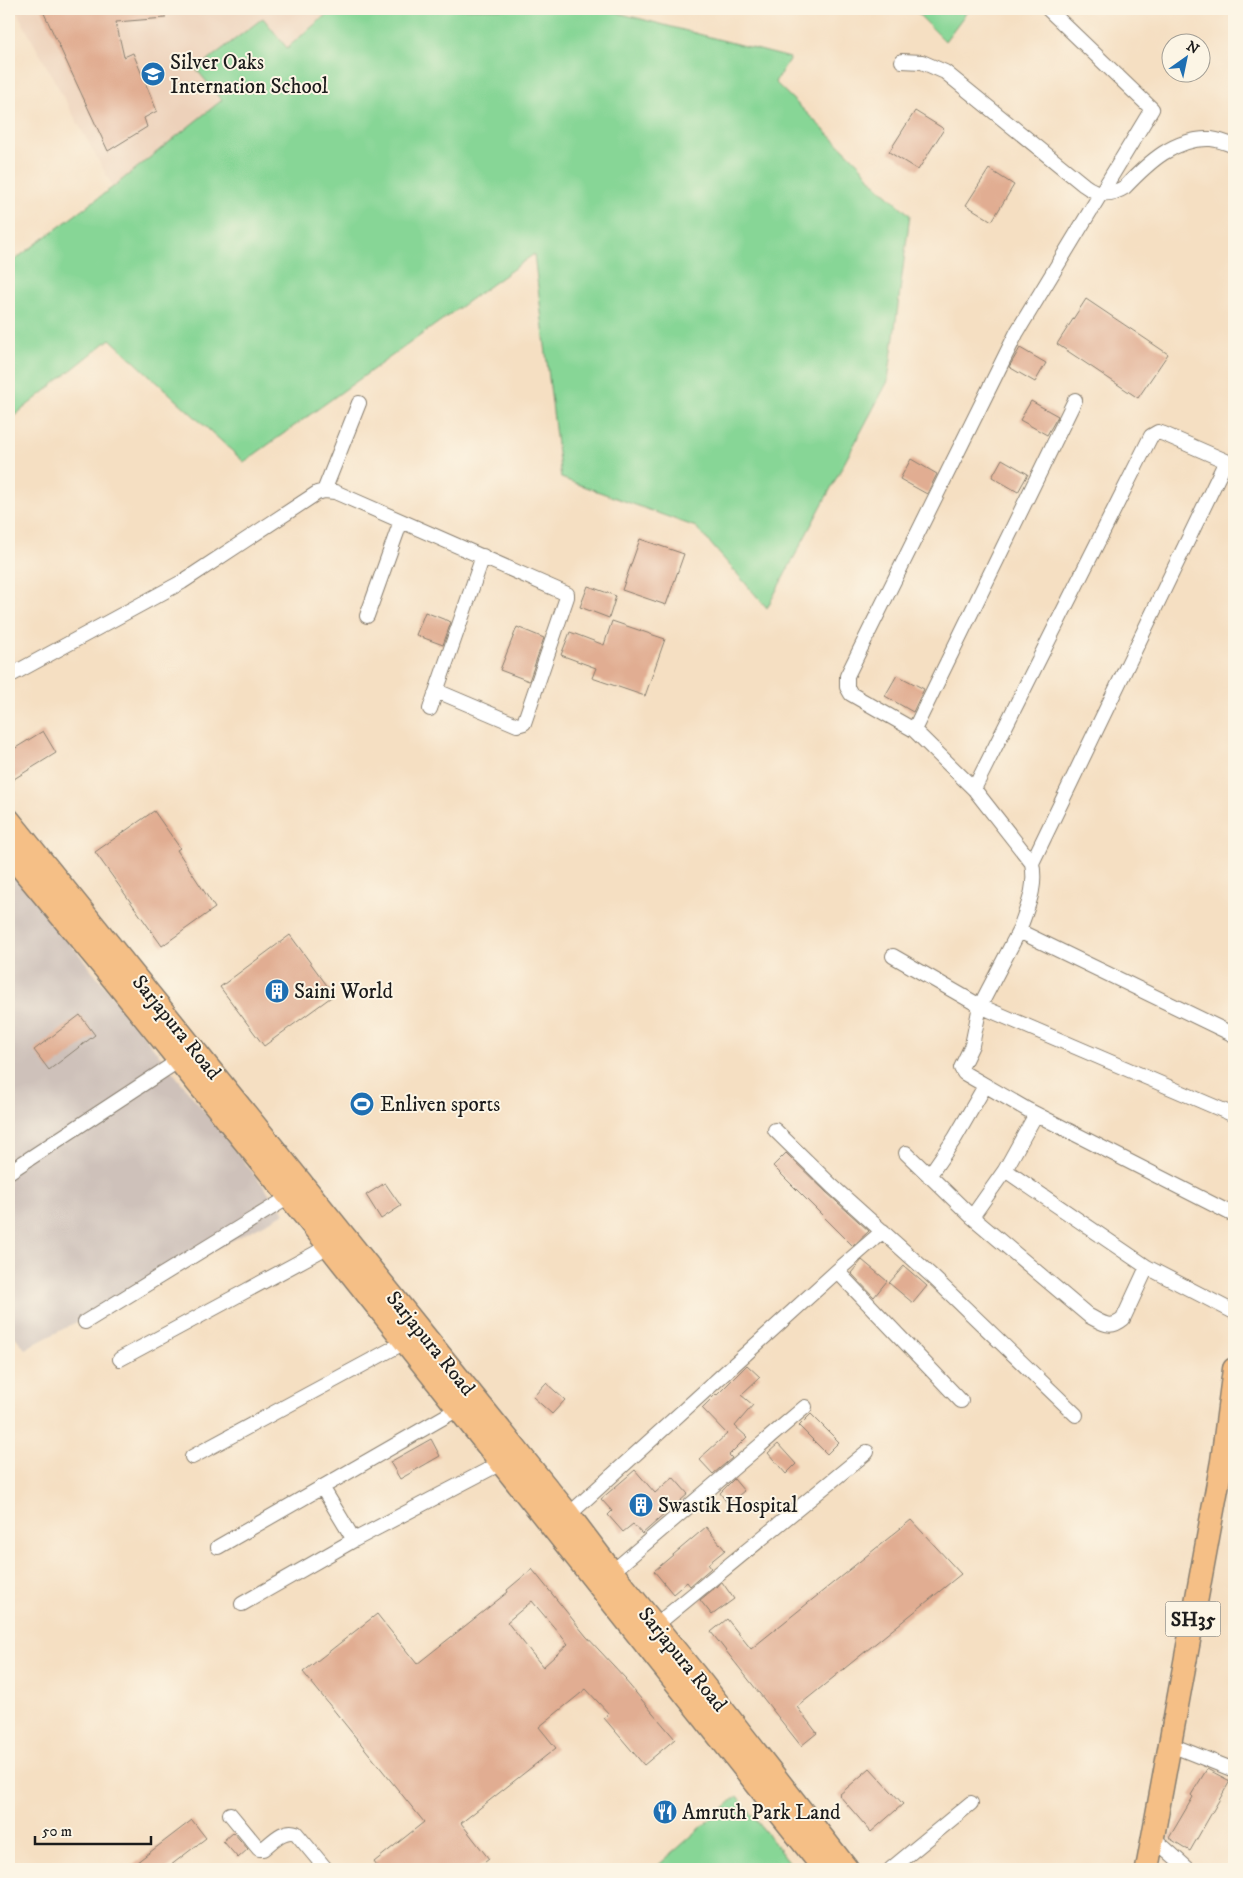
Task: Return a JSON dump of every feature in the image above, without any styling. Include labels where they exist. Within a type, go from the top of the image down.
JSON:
[{"type":"main road","name":"Sarjapura Road","points":[[9,820],[561,1522],[824,1869]]},
{"type":"main road","name":"Sarjapura Road","points":[[9,853],[329,1246],[501,1463],[612,1572],[848,1869]]},
{"type":"main road","name":"SH35","points":[[1176,1746],[1222,1461],[1234,1369]]},
{"type":"main road","name":"SH35","points":[[1147,1869],[1157,1839],[1176,1746],[1234,1440]]},
{"type":"main road","name":"SH35","points":[[1155,1869],[1157,1839]]},
{"type":"street","points":[[1048,9],[1152,109],[1017,332],[847,676],[847,687],[852,694],[914,730],[974,788],[1032,863],[1033,890],[1019,931],[980,1006],[972,1048],[961,1068],[964,1073],[1036,1114],[1234,1215]]},
{"type":"street","points":[[902,60],[922,62],[945,72],[1090,190],[1101,193],[1110,193],[1125,187],[1161,153],[1175,146],[1213,139],[1234,146]]},
{"type":"street","points":[[914,730],[1076,400]]},
{"type":"street","points":[[324,491],[359,403]]},
{"type":"street","points":[[974,788],[1151,436],[1158,432],[1164,434],[1230,463],[1032,863]]},
{"type":"street","points":[[9,676],[182,582],[318,493],[324,491],[335,492],[565,592],[567,597],[524,723],[521,725],[437,691]]},
{"type":"street","points":[[368,616],[401,521]]},
{"type":"street","points":[[430,709],[483,556]]},
{"type":"street","points":[[1019,931],[1234,1035]]},
{"type":"street","points":[[893,956],[980,1006],[1234,1115]]},
{"type":"street","points":[[9,1172],[178,1061]]},
{"type":"street","points":[[929,1176],[955,1138],[985,1086]]},
{"type":"street","points":[[972,1217],[1005,1170],[1036,1114]]},
{"type":"street","points":[[775,1130],[832,1186],[884,1231],[1076,1415]]},
{"type":"street","points":[[906,1153],[972,1217],[1089,1316],[1105,1324],[1116,1325],[1124,1319],[1147,1266]]},
{"type":"street","points":[[1005,1170],[1147,1266],[1234,1312]]},
{"type":"street","points":[[84,1322],[289,1197]]},
{"type":"street","points":[[561,1522],[838,1270],[884,1231]]},
{"type":"street","points":[[120,1359],[329,1246]]},
{"type":"street","points":[[838,1270],[961,1401]]},
{"type":"street","points":[[192,1457],[405,1342]]},
{"type":"street","points":[[612,1572],[805,1407]]},
{"type":"street","points":[[218,1547],[458,1409]]},
{"type":"street","points":[[656,1626],[867,1452]]},
{"type":"street","points":[[242,1604],[354,1540],[501,1463]]},
{"type":"street","points":[[322,1487],[354,1540]]},
{"type":"street","points":[[1176,1746],[1234,1770]]},
{"type":"street","points":[[891,1869],[970,1803]]},
{"type":"street","points":[[230,1814],[259,1848],[263,1849],[286,1832],[296,1833],[326,1869]]},
{"type":"street","points":[[1157,1839],[1188,1869]]},
{"type":"shaded area","name":"Silver Oaks Internation School","points":[[15,9],[333,9],[304,35],[113,187]]},
{"type":"shaded area","points":[[9,866],[285,1213],[25,1349],[9,1329]]},
{"type":"green space","points":[[333,9],[603,9],[790,58],[775,82],[861,166],[872,181],[910,215],[888,381],[767,608],[696,527],[561,478],[534,254],[244,462],[110,339],[9,420],[9,264],[113,187],[222,100],[196,69],[263,18],[287,48]]},
{"type":"green space","points":[[913,9],[969,9],[945,41]]},
{"type":"green space","points":[[737,1796],[795,1869],[654,1869]]},
{"type":"building","points":[[42,9],[165,9],[165,18],[116,22],[124,57],[133,53],[157,111],[144,118],[147,127],[108,151]]},
{"type":"building","points":[[915,111],[944,129],[918,170],[889,152]]},
{"type":"building","points":[[989,169],[1014,185],[992,221],[966,205]]},
{"type":"building","points":[[1086,299],[1168,354],[1138,398],[1057,344]]},
{"type":"building","points":[[1020,348],[1046,363],[1035,382],[1009,367]]},
{"type":"building","points":[[1031,401],[1058,416],[1047,435],[1020,420]]},
{"type":"building","points":[[911,459],[937,474],[927,494],[900,479]]},
{"type":"building","points":[[1002,459],[1028,474],[1018,492],[992,477]]},
{"type":"building","points":[[640,539],[684,554],[666,605],[622,590]]},
{"type":"building","points":[[588,586],[616,596],[609,618],[580,607]]},
{"type":"building","points":[[425,612],[451,622],[443,645],[416,635]]},
{"type":"building","points":[[612,621],[665,639],[645,696],[592,678],[596,668],[561,655],[570,632],[604,645]]},
{"type":"building","points":[[517,627],[544,638],[529,681],[500,670]]},
{"type":"building","points":[[897,675],[924,689],[913,712],[885,696]]},
{"type":"building","points":[[43,731],[56,753],[9,782],[9,752]]},
{"type":"building","points":[[154,811],[180,848],[177,850],[215,908],[162,946],[95,852]]},
{"type":"building","name":"Saini World","points":[[290,935],[334,995],[264,1046],[220,987]]},
{"type":"building","points":[[80,1015],[95,1035],[49,1070],[34,1050]]},
{"type":"building","points":[[786,1153],[869,1231],[853,1246],[773,1166]]},
{"type":"building","points":[[385,1183],[401,1206],[381,1219],[366,1195]]},
{"type":"building","points":[[862,1260],[887,1281],[874,1297],[851,1273]]},
{"type":"building","points":[[904,1266],[927,1286],[913,1303],[889,1283]]},
{"type":"building","points":[[747,1365],[760,1377],[741,1395],[753,1405],[735,1426],[747,1437],[729,1455],[732,1458],[713,1474],[699,1459],[727,1434],[702,1408]]},
{"type":"building","points":[[546,1383],[565,1400],[552,1414],[533,1397]]},
{"type":"building","points":[[811,1414],[839,1442],[827,1454],[799,1426]]},
{"type":"building","points":[[431,1439],[440,1456],[400,1479],[390,1462]]},
{"type":"building","points":[[778,1444],[796,1464],[786,1474],[768,1453]]},
{"type":"building","name":"Swastik Hospital","points":[[635,1470],[655,1493],[673,1477],[688,1494],[642,1534],[633,1524],[623,1532],[608,1515],[612,1511],[601,1499]]},
{"type":"building","points":[[734,1479],[744,1491],[728,1504],[720,1493]]},
{"type":"building","points":[[911,1520],[961,1574],[797,1707],[817,1733],[801,1746],[711,1632],[727,1619],[751,1649]]},
{"type":"building","points":[[706,1527],[725,1550],[708,1564],[711,1568],[690,1586],[687,1582],[673,1594],[654,1571]]},
{"type":"building","points":[[532,1569],[586,1636],[626,1679],[675,1739],[644,1765],[604,1718],[609,1714],[586,1689],[539,1727],[556,1748],[461,1823],[489,1859],[476,1869],[379,1869],[374,1862],[424,1822],[303,1672],[377,1614],[417,1664],[508,1592],[507,1590]],"holes":[[[532,1601],[568,1644],[543,1667],[507,1622]]]},
{"type":"building","points":[[722,1582],[734,1599],[712,1615],[700,1600]]},
{"type":"building","points":[[870,1768],[903,1804],[871,1832],[839,1795]]},
{"type":"building","points":[[1207,1769],[1230,1781],[1190,1851],[1169,1838]]},
{"type":"building","points":[[192,1820],[206,1838],[166,1869],[128,1869]]},
{"type":"building","points":[[233,1832],[248,1849],[238,1858],[223,1841]]},
{"type":"place","name":"Silver Oaks Internation School","points":[[153,74]]},
{"type":"place","name":"Saini World","points":[[277,991]]},
{"type":"place","name":"Enliven sports","points":[[362,1104]]},
{"type":"place","name":"Swastik Hospital","points":[[641,1505]]},
{"type":"place","name":"Amruth Park Land","points":[[665,1812]]}]
